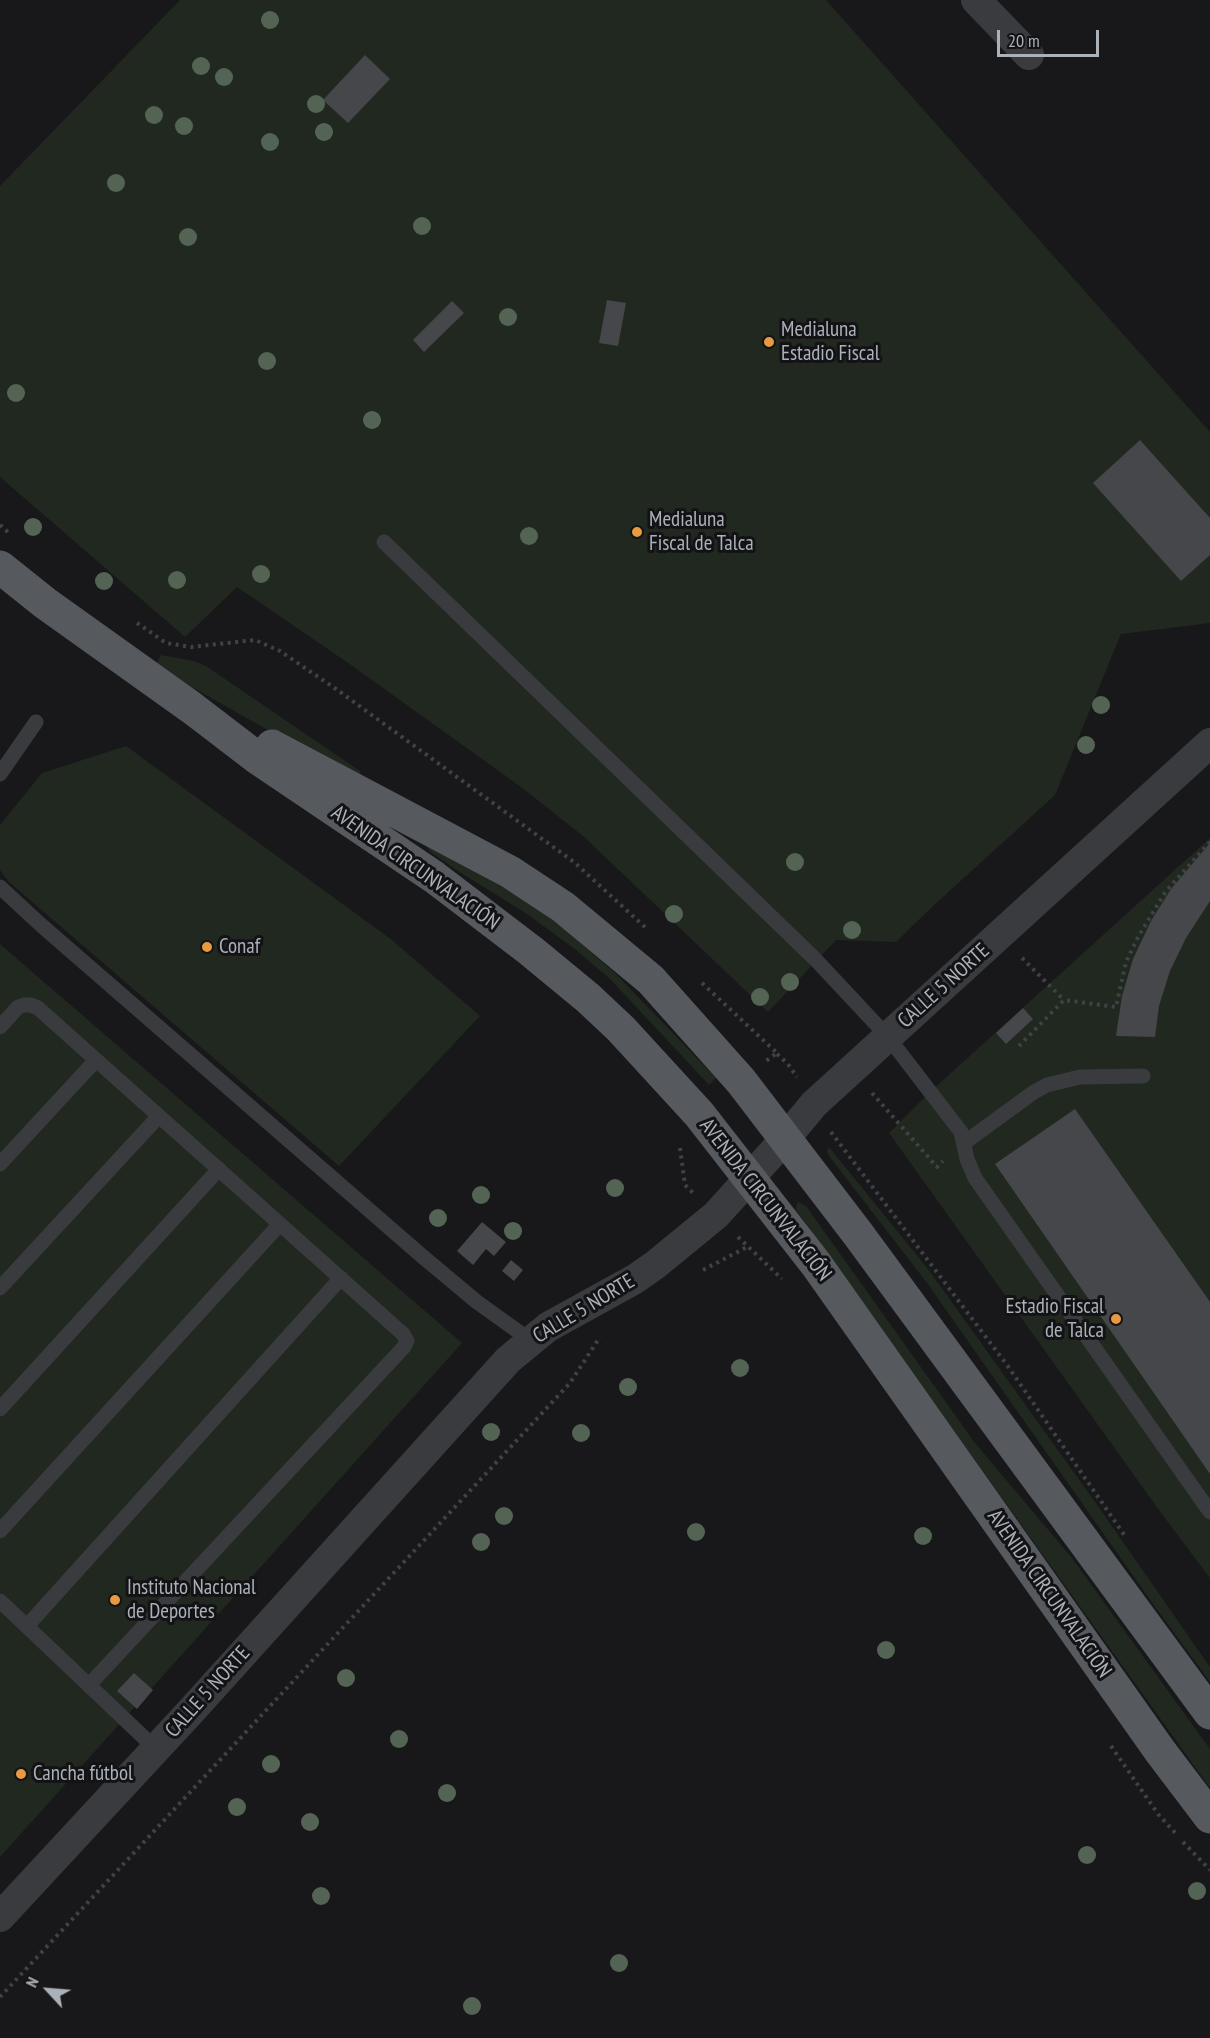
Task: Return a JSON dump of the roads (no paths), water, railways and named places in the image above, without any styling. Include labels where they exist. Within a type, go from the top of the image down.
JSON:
[{"type":"main road","name":"AVENIDA CIRCUNVALACIÓN","points":[[0,567],[45,603],[192,708],[256,757],[434,877],[531,951],[588,998],[621,1029],[699,1114],[816,1264],[1160,1751],[1210,1817]]},
{"type":"main road","name":"AVENIDA CIRCUNVALACIÓN","points":[[192,708],[263,741],[510,872],[563,907],[651,980],[741,1081],[858,1234],[1210,1713]]},
{"type":"street","points":[[976,0],[1029,55]]},
{"type":"street","name":"CALLE 5 NORTE","points":[[0,1917],[156,1749],[508,1360],[548,1327],[635,1279],[716,1215],[814,1104],[1210,743]]},
{"type":"lane","points":[[384,542],[816,960],[888,1037],[960,1132],[975,1178],[1210,1512]]},
{"type":"lane","points":[[0,774],[36,722]]},
{"type":"lane","points":[[0,887],[422,1256],[477,1302],[530,1340]]},
{"type":"lane","points":[[0,1027],[18,1007],[31,1005],[38,1008],[407,1338],[406,1344],[89,1685]]},
{"type":"lane","points":[[0,1164],[96,1060]]},
{"type":"lane","points":[[964,1143],[1047,1085],[1080,1077],[1143,1076]]},
{"type":"lane","points":[[0,1288],[159,1116]]},
{"type":"lane","points":[[0,1410],[219,1169]]},
{"type":"lane","points":[[0,1531],[280,1224]]},
{"type":"lane","points":[[27,1626],[341,1278]]},
{"type":"lane","points":[[0,1601],[156,1749]]},
{"type":"place","name":"Medialuna Estadio Fiscal","points":[[769,342]]},
{"type":"place","name":"Medialuna Fiscal de Talca","points":[[637,532]]},
{"type":"place","name":"Conaf","points":[[207,947]]},
{"type":"place","name":"Estadio Fiscal de Talca","points":[[1116,1319]]},
{"type":"place","name":"Instituto Nacional de Deportes","points":[[115,1600]]},
{"type":"place","name":"Cancha fútbol","points":[[21,1774]]}]
